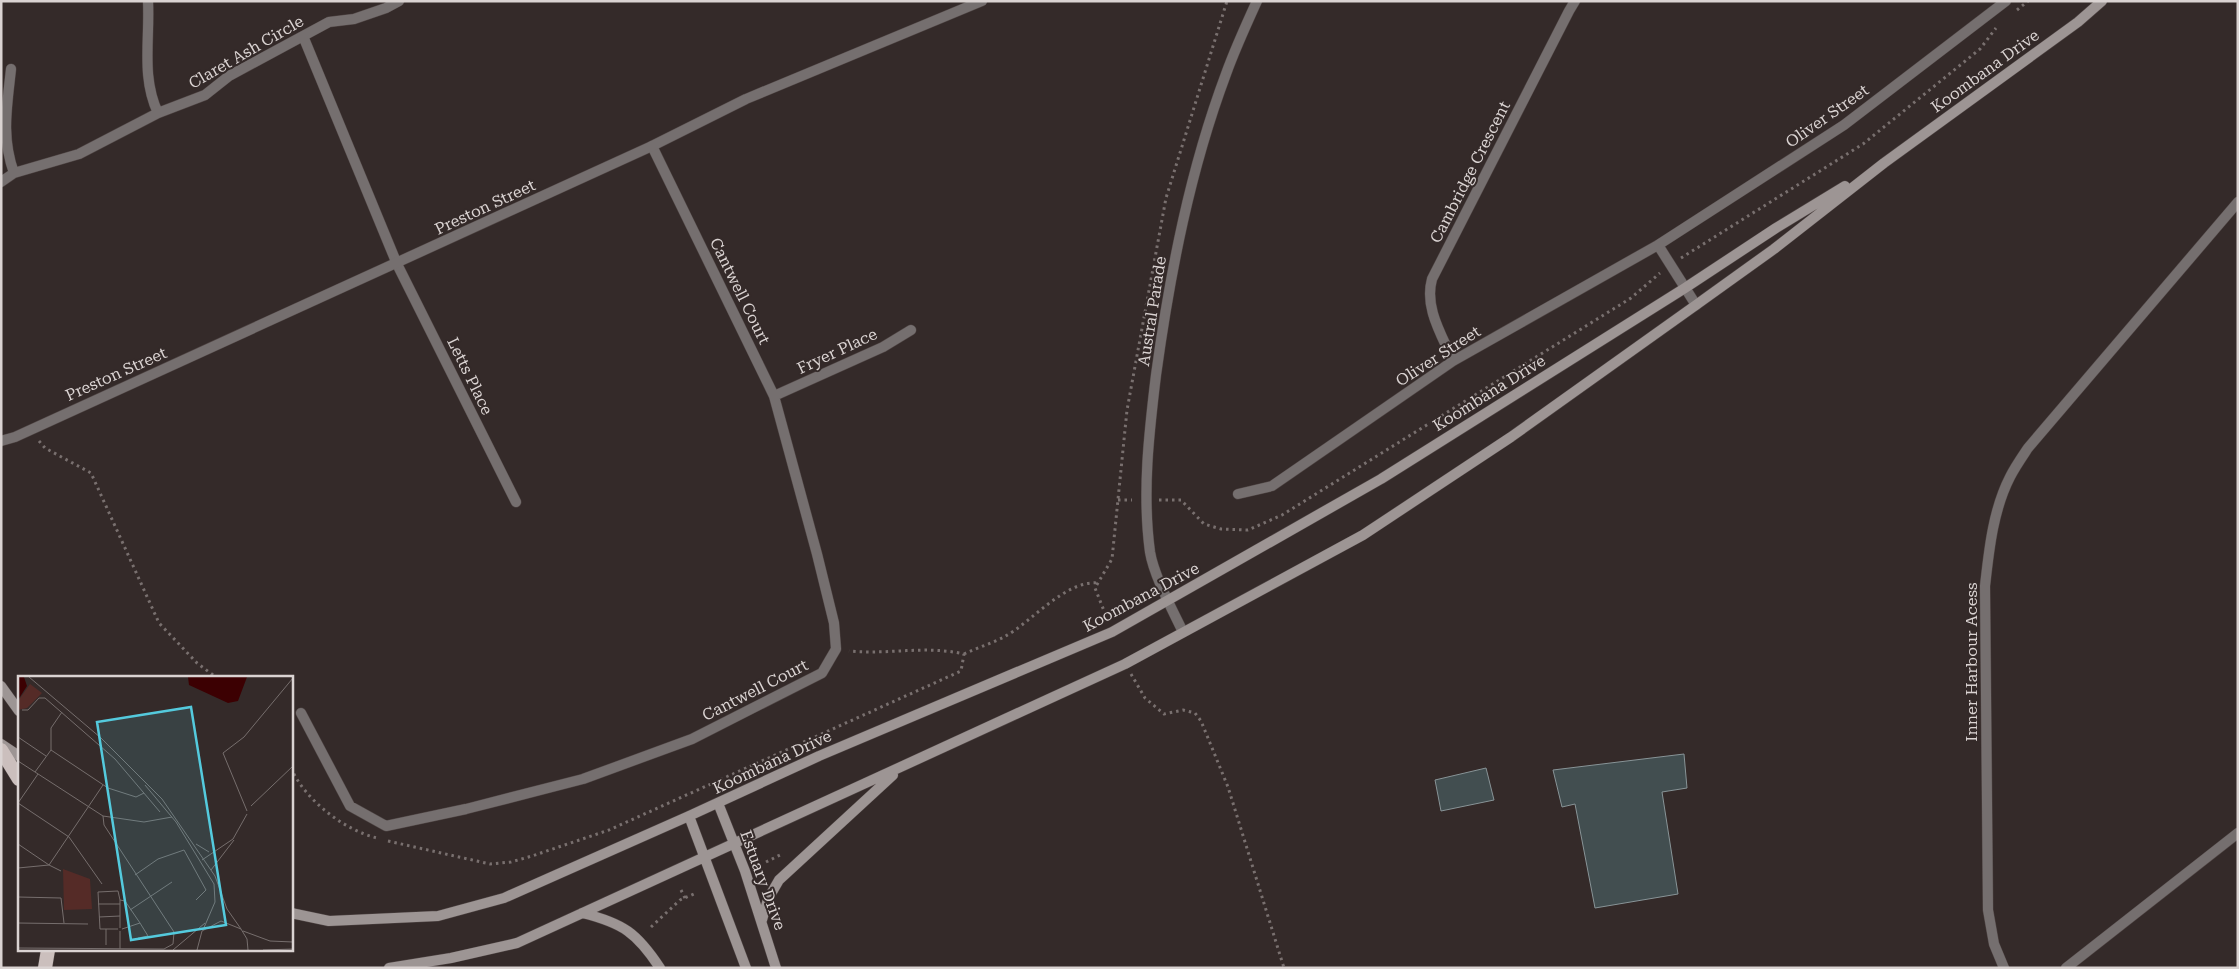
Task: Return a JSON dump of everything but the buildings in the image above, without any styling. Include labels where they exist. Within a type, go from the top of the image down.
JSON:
[{"type":"highway","points":[[1,750],[18,777]]},
{"type":"highway","points":[[45,968],[48,952]]},
{"type":"main road","name":"Koombana Drive","points":[[388,968],[452,958],[517,943],[1125,664],[1363,535],[1511,437],[1774,249],[1884,163],[2078,22],[2102,1]]},
{"type":"main road","name":"Koombana Drive","points":[[292,913],[329,921],[438,916],[504,898],[690,816],[819,756],[1112,632],[1381,479],[1685,288],[1776,228],[1884,163]]},
{"type":"main road","points":[[1,686],[18,710]]},
{"type":"main road","points":[[1,744],[18,755]]},
{"type":"main road","points":[[762,920],[768,899],[779,880],[901,768]]},
{"type":"main road","name":"Estuary Drive","points":[[718,803],[762,920],[776,968]]},
{"type":"main road","points":[[690,816],[746,968]]},
{"type":"main road","points":[[582,913],[609,920],[625,928],[650,952],[660,968]]},
{"type":"street","points":[[148,1],[148,75],[150,96],[158,113]]},
{"type":"street","name":"Claret Ash Circle","points":[[1,182],[14,173],[79,154],[158,113],[205,95],[229,76],[329,22],[354,19],[386,8],[399,1]]},
{"type":"street","name":"Preston Street","points":[[1,441],[31,430],[397,264],[652,146],[746,98],[982,1]]},
{"type":"street","name":"Austral Parade","points":[[1183,632],[1167,600],[1150,553],[1147,462],[1153,397],[1165,312],[1181,228],[1202,149],[1226,74],[1257,1]]},
{"type":"street","name":"Cambridge Crescent","points":[[1453,361],[1431,311],[1428,292],[1432,279],[1569,11],[1576,1]]},
{"type":"street","name":"Oliver Street","points":[[1238,494],[1272,486],[1453,361],[1658,245],[1844,125],[2006,1]]},
{"type":"street","name":"Letts Place","points":[[303,36],[397,264],[516,502]]},
{"type":"street","points":[[11,70],[6,124],[7,153],[14,173]]},
{"type":"street","name":"Cantwell Court","points":[[300,713],[350,806],[386,826],[466,809],[583,779],[692,740],[822,673],[836,650],[834,623],[818,554],[774,396],[652,146]]},
{"type":"street","name":"Inner Harbour Acess","points":[[2004,968],[1994,944],[1988,910],[1985,586],[1989,550],[1998,509],[2009,479],[2028,448],[2082,382],[2238,202]]},
{"type":"street","points":[[1658,245],[1696,305]]},
{"type":"street","name":"Fryer Place","points":[[774,396],[883,347],[911,330]]},
{"type":"street","points":[[2066,968],[2238,833]]},
{"type":"path","points":[[1112,632],[1095,588],[1112,559],[1126,410],[1166,198],[1227,1]]},
{"type":"path","points":[[2013,13],[2028,1]]},
{"type":"path","points":[[1118,500],[1181,500],[1204,524],[1222,529],[1248,530],[1282,515],[1632,298],[1670,265],[1863,144],[1980,48],[2000,25]]},
{"type":"path","points":[[31,430],[44,448],[91,474],[159,623],[196,663],[214,676]]},
{"type":"path","points":[[836,650],[874,653],[931,648],[964,654],[1005,636],[1059,596],[1089,582],[1098,584]]},
{"type":"path","points":[[292,770],[327,814],[368,836],[490,864],[510,862],[609,830],[702,786],[961,671],[964,654]]},
{"type":"path","points":[[1125,664],[1146,698],[1164,714],[1183,710],[1195,713],[1201,721],[1228,787],[1284,968]]},
{"type":"path","points":[[766,862],[782,854]]},
{"type":"path","points":[[681,890],[685,898]]},
{"type":"path","points":[[651,927],[685,898],[696,893]]}]
